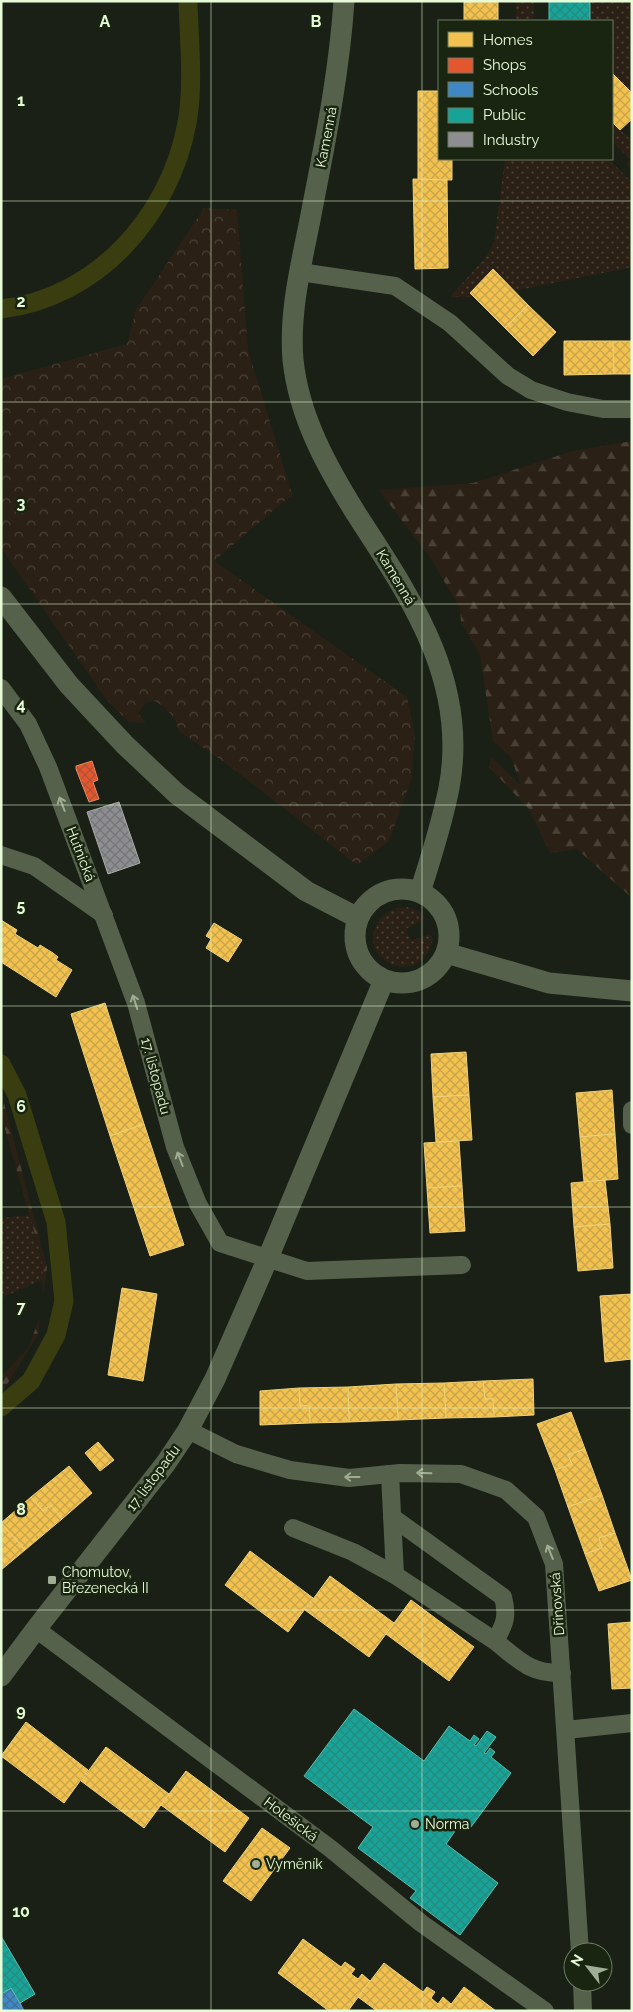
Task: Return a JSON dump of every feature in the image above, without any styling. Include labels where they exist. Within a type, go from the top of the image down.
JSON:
[{"type":"street","name":"Kamenná","points":[[344,1],[336,90],[300,272],[292,324],[293,360],[302,403],[317,446],[335,480],[400,582],[420,618],[438,657],[449,698],[452,740],[450,786],[420,892]]},
{"type":"street","points":[[300,272],[395,286],[450,323],[508,376],[531,390],[567,402],[602,409],[632,409]]},
{"type":"street","points":[[1,597],[70,685],[125,745],[176,794],[306,891],[358,918]]},
{"type":"street","name":"Hutnická","points":[[1,688],[28,724],[48,767],[104,915]]},
{"type":"street","name":"Hutnická","points":[[1,855],[34,866],[104,915]]},
{"type":"street","points":[[406,889],[420,892],[433,900],[445,918],[450,939],[446,953],[439,966],[428,976],[414,982],[399,984],[384,980],[371,973],[359,955],[355,933],[358,918],[366,906],[377,896],[391,890],[406,889]]},
{"type":"street","name":"17. listopadu","points":[[104,915],[136,1003],[175,1147],[198,1204],[220,1243],[268,1258]]},
{"type":"street","points":[[446,953],[549,983],[632,991]]},
{"type":"street","name":"17. listopadu","points":[[1,1676],[160,1471],[188,1430],[215,1379],[268,1258],[384,980]]},
{"type":"street","points":[[632,1110],[632,1125]]},
{"type":"street","points":[[268,1258],[307,1271],[462,1265]]},
{"type":"street","name":"Dřínovská","points":[[188,1430],[236,1454],[290,1470],[349,1478],[390,1474],[461,1474],[506,1490],[536,1517],[554,1564],[579,1942]]},
{"type":"street","points":[[390,1474],[395,1575]]},
{"type":"street","points":[[392,1517],[503,1597],[507,1612],[502,1629],[495,1641]]},
{"type":"street","points":[[293,1528],[353,1552],[395,1575],[495,1641],[526,1666],[543,1674],[562,1673]]},
{"type":"street","name":"Holešická","points":[[36,1629],[331,1849],[421,1923],[545,2011]]},
{"type":"street","points":[[566,1730],[632,1723]]},
{"type":"street","points":[[583,1992],[584,2011]]},
{"type":"green space","points":[[516,1],[534,1],[534,20],[516,20]]},
{"type":"green space","points":[[590,1],[632,1],[632,94],[613,74],[613,20],[590,20]]},
{"type":"green space","points":[[613,124],[629,138],[632,136],[632,170],[626,164],[630,159],[613,142]]},
{"type":"green space","points":[[505,160],[609,160],[632,182],[632,267],[514,291],[493,270],[470,293],[473,297],[450,297],[486,257],[494,242]]},
{"type":"green space","points":[[204,208],[237,210],[248,350],[293,497],[288,498],[214,561],[407,697],[415,736],[411,780],[389,841],[357,865],[227,764],[179,731],[170,713],[155,701],[146,703],[138,713],[146,723],[129,722],[106,699],[1,548],[1,379],[127,344],[136,310]]},
{"type":"green space","points":[[632,441],[632,898],[577,849],[550,853],[529,809],[489,767],[491,756],[521,786],[511,757],[493,741],[480,655],[461,622],[460,608],[431,559],[379,490],[473,483],[573,451]]},
{"type":"green space","points":[[407,907],[417,910],[424,916],[424,919],[406,929],[411,941],[430,934],[433,938],[427,954],[417,963],[405,967],[393,964],[382,958],[375,948],[373,936],[378,922],[384,915],[394,909]]},
{"type":"green space","points":[[1,1091],[47,1267],[43,1296],[42,1259],[1,1115]]},
{"type":"green space","points":[[30,1215],[42,1259],[44,1279],[1,1298],[1,1218]]},
{"type":"green space","points":[[40,1317],[38,1334],[1,1394],[1,1377],[28,1348]]},
{"type":"building: Homes","points":[[498,1],[498,20],[464,20],[464,2]]},
{"type":"building: Homes","points":[[613,74],[632,93],[632,119],[620,130],[613,123]]},
{"type":"building: Homes","points":[[418,91],[438,91],[438,160],[452,160],[452,180],[418,179]]},
{"type":"building: Homes","points":[[413,179],[447,180],[448,268],[415,269]]},
{"type":"building: Homes","points":[[493,269],[528,305],[505,328],[470,293]]},
{"type":"building: Homes","points":[[528,305],[556,332],[533,356],[505,328]]},
{"type":"building: Homes","points":[[564,341],[613,341],[614,374],[564,375]]},
{"type":"building: Homes","points":[[613,341],[632,341],[632,374],[614,374]]},
{"type":"building: Homes","points":[[1,920],[17,930],[15,934],[38,948],[40,945],[53,953],[58,957],[56,960],[72,970],[56,997],[1,962]]},
{"type":"building: Homes","points":[[214,923],[242,940],[228,962],[206,948],[211,939],[206,936]]},
{"type":"building: Homes","points":[[105,1003],[144,1124],[110,1136],[71,1014]]},
{"type":"building: Homes","points":[[466,1052],[469,1095],[433,1097],[431,1054]]},
{"type":"building: Homes","points":[[612,1090],[615,1134],[580,1137],[576,1093]]},
{"type":"building: Homes","points":[[469,1095],[472,1140],[436,1142],[433,1097]]},
{"type":"building: Homes","points":[[144,1124],[184,1245],[150,1256],[110,1136]]},
{"type":"building: Homes","points":[[615,1134],[618,1179],[584,1182],[580,1137]]},
{"type":"building: Homes","points":[[459,1141],[462,1186],[427,1188],[424,1143]]},
{"type":"building: Homes","points":[[605,1180],[610,1224],[574,1227],[571,1183]]},
{"type":"building: Homes","points":[[462,1186],[465,1231],[430,1233],[427,1188]]},
{"type":"building: Homes","points":[[610,1224],[613,1268],[578,1271],[574,1227]]},
{"type":"building: Homes","points":[[122,1288],[157,1294],[143,1381],[108,1375]]},
{"type":"building: Homes","points":[[632,1294],[632,1359],[605,1362],[600,1296]]},
{"type":"building: Homes","points":[[533,1379],[534,1415],[494,1417],[493,1399],[485,1399],[483,1381]]},
{"type":"building: Homes","points":[[483,1381],[485,1399],[493,1399],[494,1417],[446,1418],[444,1383]]},
{"type":"building: Homes","points":[[444,1383],[446,1418],[398,1420],[396,1384]]},
{"type":"building: Homes","points":[[396,1384],[398,1420],[349,1422],[348,1387]]},
{"type":"building: Homes","points":[[348,1387],[349,1422],[310,1423],[309,1406],[300,1406],[299,1388]]},
{"type":"building: Homes","points":[[299,1388],[300,1406],[309,1406],[310,1423],[260,1425],[260,1391]]},
{"type":"building: Homes","points":[[571,1412],[585,1449],[568,1455],[572,1464],[555,1470],[537,1424]]},
{"type":"building: Homes","points":[[98,1442],[114,1460],[100,1471],[85,1453]]},
{"type":"building: Homes","points":[[585,1449],[602,1495],[568,1507],[555,1470],[572,1464],[568,1455]]},
{"type":"building: Homes","points":[[69,1466],[92,1493],[62,1519],[51,1505],[43,1511],[31,1497]]},
{"type":"building: Homes","points":[[602,1495],[615,1533],[599,1538],[602,1548],[585,1554],[568,1507]]},
{"type":"building: Homes","points":[[31,1497],[43,1511],[51,1505],[62,1519],[25,1550],[1,1523]]},
{"type":"building: Homes","points":[[1,1523],[25,1550],[1,1570]]},
{"type":"building: Homes","points":[[615,1533],[632,1580],[599,1591],[585,1554],[602,1548],[599,1538]]},
{"type":"building: Homes","points":[[250,1551],[313,1598],[288,1632],[225,1585]]},
{"type":"building: Homes","points":[[330,1576],[394,1623],[369,1657],[305,1610]]},
{"type":"building: Homes","points":[[411,1600],[474,1647],[449,1681],[386,1634]]},
{"type":"building: Homes","points":[[632,1622],[632,1688],[612,1689],[608,1624]]},
{"type":"building: Homes","points":[[26,1722],[88,1770],[64,1803],[1,1756]]},
{"type":"building: Homes","points":[[106,1747],[169,1794],[144,1828],[81,1781]]},
{"type":"building: Homes","points":[[186,1771],[249,1818],[225,1852],[161,1805]]},
{"type":"building: Homes","name":"Vyměník","points":[[262,1828],[290,1848],[251,1901],[223,1881]]},
{"type":"building: Homes","points":[[303,1939],[341,1967],[345,1962],[355,1969],[351,1974],[358,1979],[362,1974],[370,1981],[348,2011],[329,2011],[278,1973]]},
{"type":"building: Homes","points":[[384,1963],[423,1992],[427,1987],[435,1992],[431,1998],[438,2004],[443,1997],[451,2004],[446,2011],[377,2011],[358,1997]]},
{"type":"building: Homes","points":[[464,1987],[496,2011],[446,2011]]},
{"type":"building: Shops","points":[[92,761],[98,780],[93,782],[99,799],[89,802],[76,766]]},
{"type":"building: Schools","points":[[11,1988],[24,2011],[1,2011],[1,1994]]},
{"type":"building: Public","points":[[549,1],[590,1],[590,20],[549,20]]},
{"type":"building: Public","name":"Norma","points":[[354,1709],[424,1761],[449,1726],[470,1741],[474,1735],[479,1739],[474,1745],[476,1746],[487,1731],[496,1737],[484,1753],[486,1754],[490,1748],[495,1752],[491,1757],[511,1773],[471,1827],[462,1821],[446,1844],[498,1883],[460,1935],[410,1898],[416,1891],[358,1848],[373,1827],[304,1776]]},
{"type":"building: Public","points":[[1,1936],[35,1994],[20,2003],[11,1988],[1,1994]]},
{"type":"building: Industry","points":[[119,802],[140,863],[108,874],[87,812]]},
{"type":"waterway","points":[[1,309],[36,302],[68,288],[98,270],[124,247],[146,220],[164,190],[178,157],[187,123],[190,93],[188,1]]},
{"type":"waterway","points":[[1,1064],[17,1095],[56,1222],[64,1301],[56,1335],[31,1381],[1,1407]]},
{"type":"place","name":"Chomutov, Březenecká II","points":[[52,1580]]},
{"type":"place","name":"Norma","points":[[415,1824]]},
{"type":"place","name":"Vyměník","points":[[256,1864]]}]
